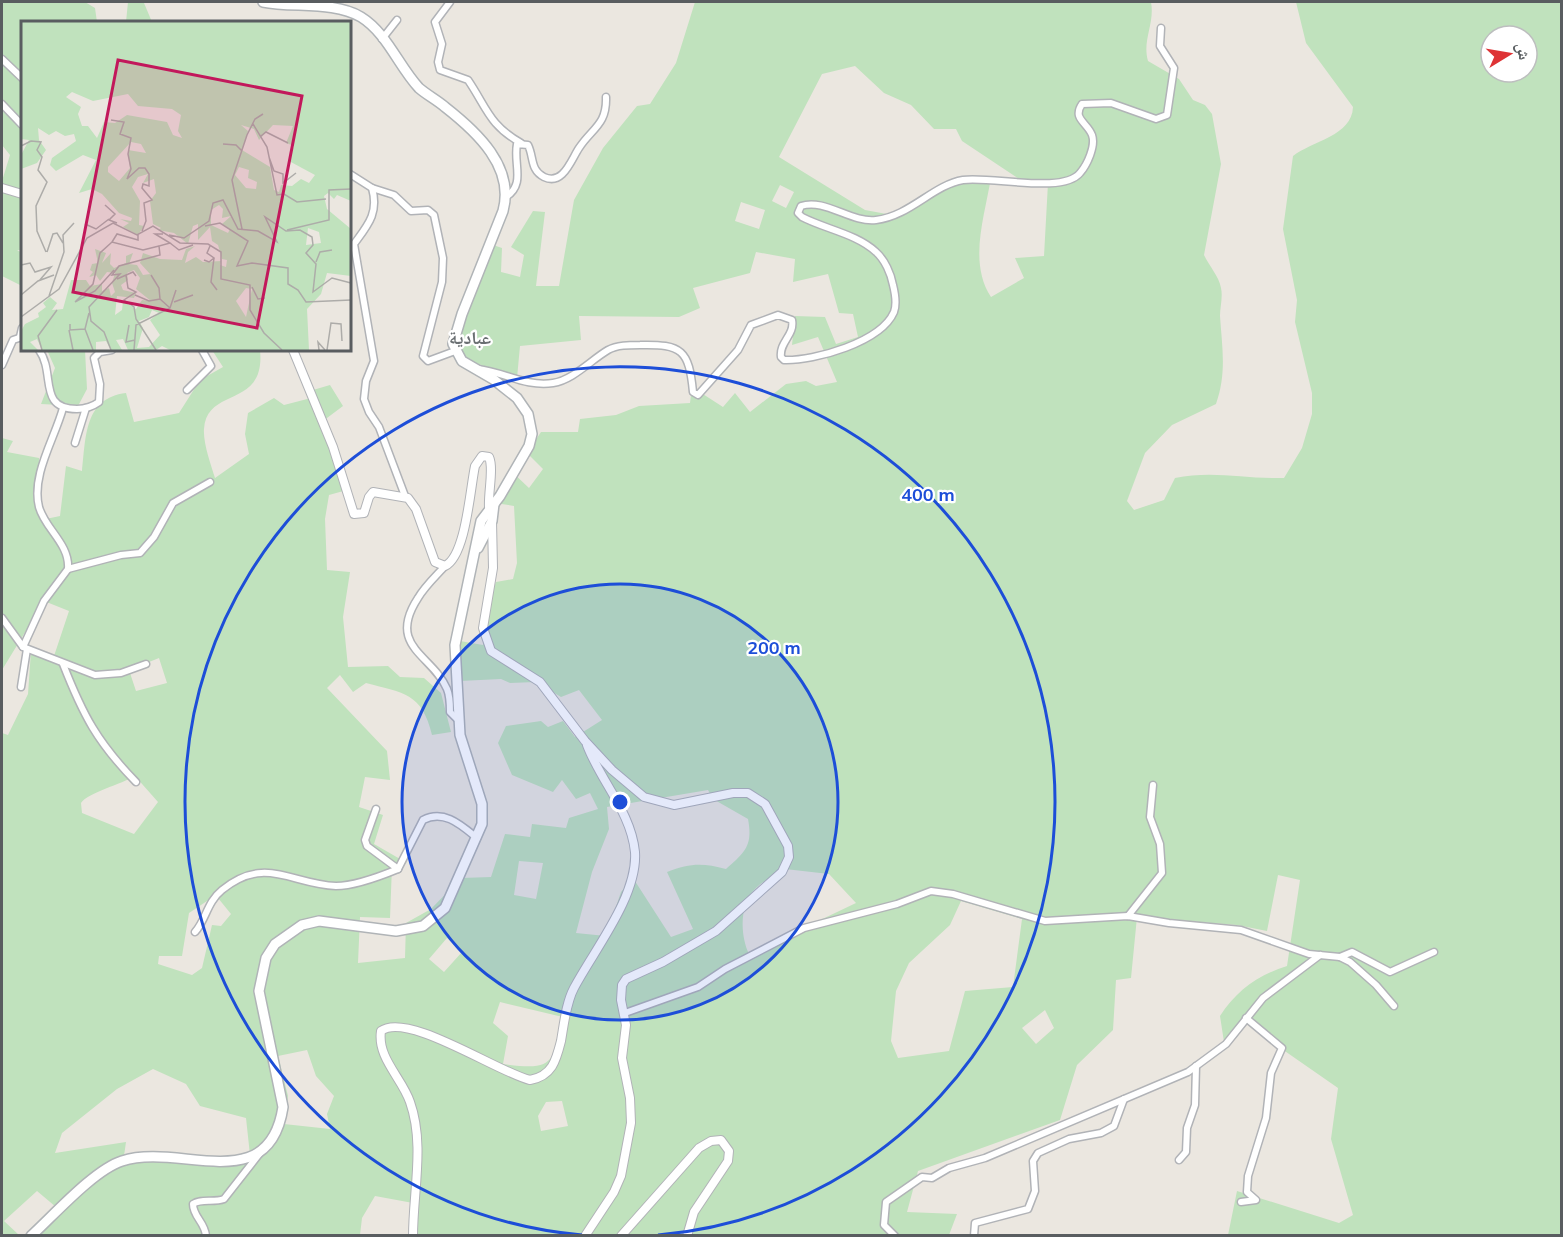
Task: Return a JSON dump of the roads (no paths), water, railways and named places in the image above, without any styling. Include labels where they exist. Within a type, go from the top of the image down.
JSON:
[{"type":"main road","points":[[31,1236],[97,1176],[120,1161],[148,1157],[226,1162],[245,1159],[262,1150],[277,1131],[283,1107],[259,991],[266,958],[275,944],[295,929],[319,921],[396,931],[423,926],[445,908],[482,824],[482,804],[466,761],[458,719],[455,645],[476,552],[480,521],[529,446],[531,423],[517,398],[462,361],[455,351],[454,338],[503,212],[506,197],[503,173],[484,144],[454,115],[419,88],[369,23],[351,13],[270,2]]},
{"type":"main road","points":[[476,552],[492,521],[491,506]]},
{"type":"street","points":[[450,2],[435,22],[442,44],[438,62],[440,70],[468,80],[493,122],[502,132],[531,149],[534,167],[539,174],[555,179],[563,175],[580,147],[601,123],[606,97]]},
{"type":"street","points":[[382,39],[397,20]]},
{"type":"street","points":[[474,368],[497,371],[525,383],[552,383],[564,379],[612,348],[667,345],[677,348],[688,360],[693,392],[698,395],[738,350],[751,325],[764,318],[782,315],[792,320],[793,329],[780,349],[784,360],[800,359],[848,347],[886,325],[895,310],[892,280],[875,251],[859,240],[802,217],[798,213],[801,206],[818,205],[860,220],[873,220],[900,214],[963,180],[1015,180],[1046,185],[1072,180],[1084,168],[1093,140],[1092,134],[1079,118],[1078,110],[1082,104],[1111,103],[1156,119],[1167,114],[1174,73],[1172,64],[1162,54],[1161,28]]},
{"type":"street","points":[[2,59],[21,77]]},
{"type":"street","points":[[2,104],[21,124]]},
{"type":"street","points":[[506,197],[516,188],[515,152],[517,144],[521,142]]},
{"type":"street","points":[[351,175],[372,188],[394,195],[411,211],[428,210],[434,215],[443,258],[442,282],[423,356],[428,361],[455,351]]},
{"type":"street","points":[[2,188],[21,194]]},
{"type":"street","points":[[372,188],[375,206],[372,219],[354,244],[374,361],[366,381],[364,399],[379,427],[405,496],[417,509],[435,562],[445,566]]},
{"type":"street","points":[[2,365],[12,340],[21,337]]},
{"type":"street","points":[[40,351],[46,359],[49,393],[54,402],[63,408],[94,406],[100,398],[96,354],[108,351]]},
{"type":"street","points":[[187,390],[210,370],[211,361],[203,351]]},
{"type":"street","points":[[293,351],[333,447],[352,512],[358,515],[364,513],[373,492],[405,496]]},
{"type":"street","points":[[63,408],[40,475],[38,503],[66,554],[68,569]]},
{"type":"street","points":[[75,443],[86,408]]},
{"type":"street","points":[[458,719],[450,712],[448,693],[444,684],[411,646],[408,635],[409,621],[418,597],[445,566],[453,561],[460,546],[475,466],[482,456],[489,457],[492,463],[491,506]]},
{"type":"street","points":[[21,687],[25,648],[44,601],[68,569],[121,555],[140,553],[154,537],[173,503],[210,482]]},
{"type":"street","points":[[492,521],[493,568],[483,628],[486,644],[497,657],[547,689],[585,741],[635,791],[654,801],[684,805],[740,792],[755,795],[765,804],[788,846],[789,857],[782,872],[716,931],[663,962],[627,979],[621,988],[625,1013],[622,1058],[631,1107],[627,1146],[614,1192],[585,1236]]},
{"type":"street","points":[[2,618],[25,648],[63,664],[106,676],[146,663]]},
{"type":"street","points":[[63,664],[92,730],[110,756],[136,782]]},
{"type":"street","points":[[412,1236],[417,1156],[414,1124],[410,1102],[385,1058],[379,1039],[381,1031],[387,1026],[397,1025],[530,1080],[543,1078],[553,1067],[573,990],[609,928],[632,882],[635,867],[635,852],[627,820],[597,770],[585,741]]},
{"type":"street","points":[[1128,916],[1162,873],[1160,844],[1150,817],[1153,785]]},
{"type":"street","points":[[376,809],[365,835],[367,846],[399,869]]},
{"type":"street","points":[[195,932],[200,926],[202,917],[220,891],[239,879],[265,871],[338,886],[399,869],[423,820],[431,816],[443,816],[477,838]]},
{"type":"street","points":[[625,1013],[698,987],[725,969],[804,928],[897,904],[923,892],[953,894],[1045,921],[1128,916],[1169,923],[1241,930],[1309,954],[1340,957],[1350,962],[1376,985],[1394,1006]]},
{"type":"street","points":[[1340,957],[1352,952],[1390,972],[1434,952]]},
{"type":"street","points":[[895,1236],[884,1225],[886,1202],[922,1177],[932,1178],[949,1168],[985,1158],[1196,1066],[1226,1044],[1263,998],[1320,955]]},
{"type":"street","points":[[1241,1202],[1256,1200],[1247,1192],[1248,1176],[1266,1119],[1271,1073],[1282,1048],[1246,1018]]},
{"type":"street","points":[[1179,1160],[1186,1152],[1187,1128],[1195,1105],[1196,1066]]},
{"type":"street","points":[[974,1236],[975,1223],[1028,1209],[1035,1191],[1033,1161],[1038,1153],[1069,1139],[1101,1133],[1114,1126],[1124,1099]]},
{"type":"street","points":[[621,1236],[699,1148],[711,1141],[721,1140],[729,1151],[728,1161],[694,1212],[687,1236]]},
{"type":"street","points":[[206,1236],[201,1220],[195,1214],[193,1204],[197,1201],[216,1202],[224,1199],[262,1150]]},
{"type":"district","name":"عبادية","points":[[470,338]]}]
